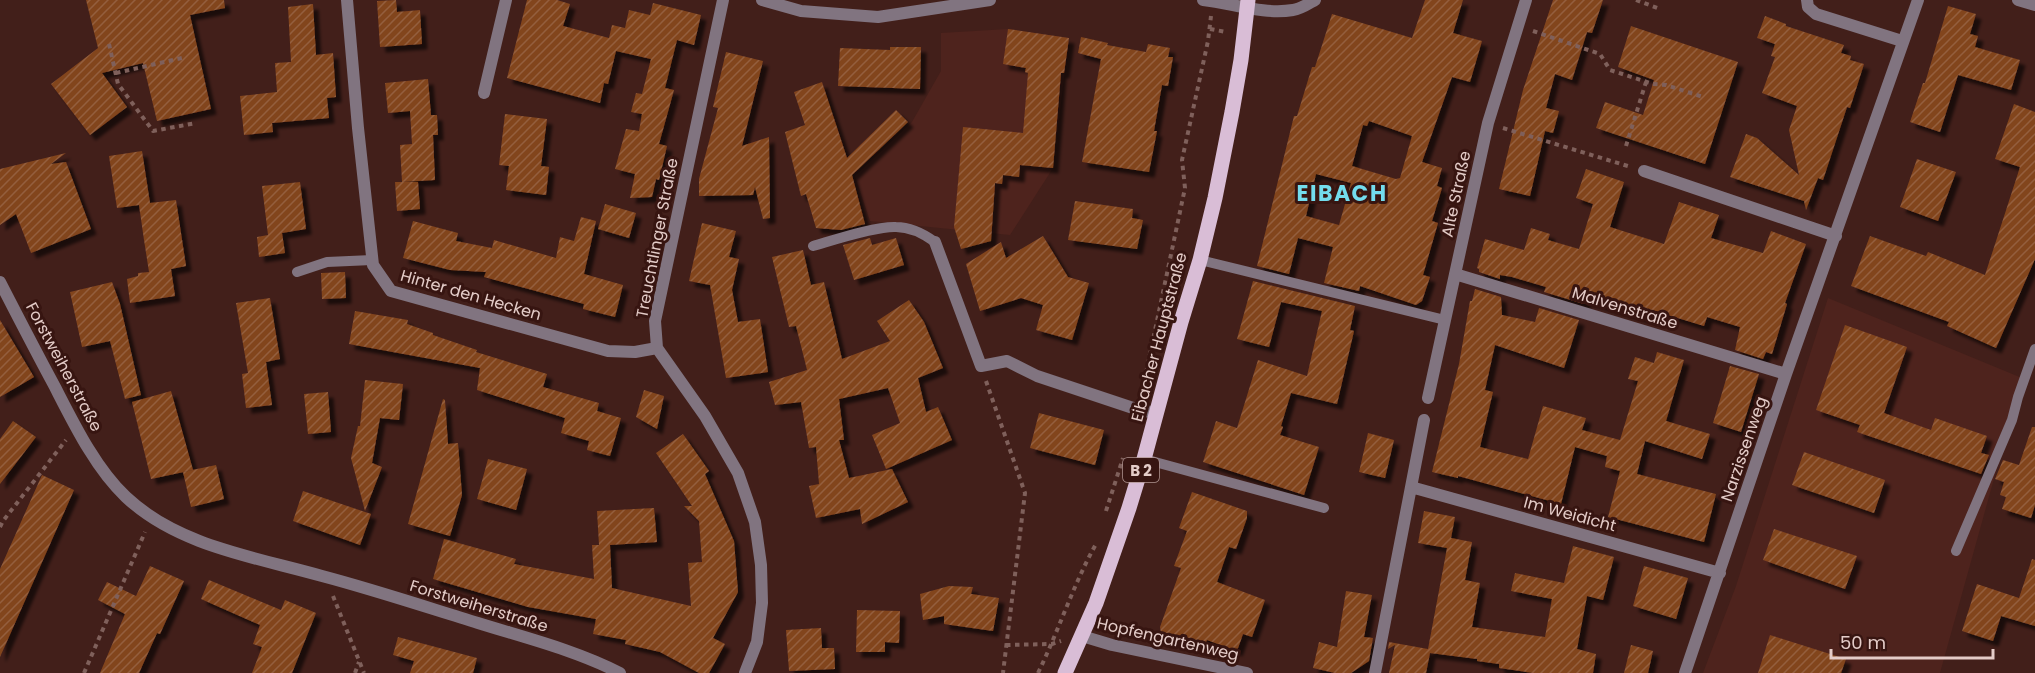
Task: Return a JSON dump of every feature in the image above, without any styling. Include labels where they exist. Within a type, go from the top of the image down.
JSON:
[{"type":"main road","name":"Eibacher Hauptstraße","points":[[1065,673],[1106,573],[1144,459],[1180,322],[1200,260],[1232,112],[1248,4]]},
{"type":"street","name":"Hinter den Hecken","points":[[347,0],[372,260],[390,291],[608,351],[635,352],[657,348]]},
{"type":"street","points":[[484,93],[506,0]]},
{"type":"street","name":"Treuchtlinger Straße","points":[[657,348],[655,321],[723,0]]},
{"type":"street","points":[[762,0],[801,11],[878,17],[990,0]]},
{"type":"street","points":[[1208,1],[1294,10],[1315,0]]},
{"type":"street","name":"Alte Straße","points":[[1428,398],[1488,123],[1526,0]]},
{"type":"street","points":[[1807,0],[1808,7],[1816,14],[1902,41]]},
{"type":"street","name":"Narzissenweg","points":[[1685,673],[1786,374],[1918,0]]},
{"type":"street","points":[[2018,0],[2035,5]]},
{"type":"street","points":[[1644,171],[1836,236]]},
{"type":"street","points":[[935,242],[981,366],[1007,362],[1037,376],[1139,410],[1157,413]]},
{"type":"street","name":"Malvenstraße","points":[[1455,274],[1786,374]]},
{"type":"street","name":"Forstweiherstraße","points":[[0,282],[76,428],[104,470],[125,496],[152,518],[185,535],[219,548],[326,577],[548,644],[598,662],[620,673]]},
{"type":"street","points":[[657,348],[705,416],[738,473],[755,522],[762,603],[757,642],[746,673]]},
{"type":"street","points":[[1376,673],[1424,420]]},
{"type":"street","name":"Im Weidicht","points":[[1411,487],[1720,573]]},
{"type":"street","name":"Hopfengartenweg","points":[[1082,636],[1112,645],[1247,673]]},
{"type":"lane","points":[[813,246],[896,227],[924,234],[935,242]]},
{"type":"lane","points":[[297,272],[327,262],[372,260]]},
{"type":"lane","points":[[1200,260],[1444,320]]},
{"type":"lane","points":[[1956,550],[2012,420],[2035,349]]},
{"type":"lane","points":[[1144,459],[1324,508]]},
{"type":"path","points":[[1636,0],[1660,9]]},
{"type":"path","points":[[1146,375],[1185,188],[1182,160],[1208,41],[1208,1]]},
{"type":"path","points":[[1518,26],[1600,54],[1610,70],[1703,97]]},
{"type":"path","points":[[109,44],[118,84],[153,131],[196,123]]},
{"type":"path","points":[[116,73],[182,58]]},
{"type":"path","points":[[1626,146],[1646,82]]},
{"type":"path","points":[[1488,123],[1644,171]]},
{"type":"path","points":[[981,366],[1025,493],[1003,673]]},
{"type":"path","points":[[0,527],[76,428]]},
{"type":"path","points":[[1104,519],[1125,453]]},
{"type":"path","points":[[84,673],[152,518]]},
{"type":"path","points":[[1038,673],[1081,571],[1097,541]]},
{"type":"path","points":[[326,577],[364,673]]},
{"type":"path","points":[[1006,645],[1052,644]]},
{"type":"path","points":[[355,673],[359,662]]},
{"type":"shaded area","points":[[1008,29],[1069,38],[1053,168],[1010,235],[870,221],[855,176],[912,122],[941,71],[941,33]]},
{"type":"shaded area","points":[[1828,298],[2022,378],[1940,673],[1703,673],[1736,586]]},
{"type":"building","points":[[86,0],[224,0],[225,8],[190,15],[211,109],[157,121],[143,63],[102,73],[127,107],[90,135],[51,84],[98,48]]},
{"type":"building","points":[[396,0],[397,12],[420,10],[422,44],[380,47],[377,1]]},
{"type":"building","points":[[527,0],[557,0],[570,4],[563,26],[609,38],[612,25],[625,28],[629,10],[650,15],[653,3],[701,15],[694,45],[677,40],[665,88],[674,90],[659,144],[667,146],[659,180],[656,179],[652,197],[630,198],[635,174],[615,169],[626,129],[639,131],[642,114],[631,112],[636,93],[642,94],[651,59],[616,51],[608,84],[604,83],[600,103],[507,78]]},
{"type":"building","points":[[1425,0],[1463,0],[1453,33],[1482,41],[1470,82],[1452,77],[1422,162],[1442,168],[1437,186],[1442,188],[1432,221],[1438,223],[1423,275],[1430,277],[1422,301],[1416,305],[1360,286],[1359,291],[1324,283],[1333,247],[1298,238],[1289,274],[1257,266],[1294,116],[1297,116],[1332,14],[1412,38]],"holes":[[[1369,121],[1412,136],[1400,178],[1396,179],[1352,166],[1363,125],[1367,126]],[[1316,174],[1351,183],[1339,225],[1306,216]]]},
{"type":"building","points":[[1553,0],[1603,0],[1592,33],[1587,32],[1572,80],[1555,74],[1546,108],[1559,111],[1553,133],[1545,131],[1530,196],[1499,189],[1523,90]]},
{"type":"building","points":[[313,4],[316,55],[333,53],[336,97],[327,98],[329,118],[272,123],[273,132],[244,135],[240,96],[277,92],[275,63],[291,62],[288,7]]},
{"type":"building","points":[[1948,6],[1976,14],[1970,34],[1978,36],[1975,47],[2020,60],[2011,90],[1958,75],[1940,132],[1910,122],[1923,83],[1925,83]]},
{"type":"building","points":[[1765,16],[1786,24],[1786,26],[1844,45],[1841,53],[1851,56],[1850,60],[1864,64],[1823,180],[1818,178],[1806,210],[1804,201],[1730,177],[1746,134],[1757,138],[1799,175],[1789,130],[1797,106],[1762,93],[1775,57],[1771,56],[1775,44],[1757,38]]},
{"type":"building","points":[[1631,26],[1738,62],[1705,164],[1596,128],[1605,102],[1643,115],[1654,80],[1618,67]]},
{"type":"building","points":[[1008,29],[1069,38],[1064,73],[1061,73],[1053,168],[1020,165],[1019,177],[1003,175],[1002,184],[995,183],[991,241],[961,249],[954,227],[963,127],[1023,133],[1028,73],[1025,72],[1026,68],[1003,64]]},
{"type":"building","points":[[1081,37],[1108,43],[1107,45],[1146,52],[1148,44],[1170,48],[1168,57],[1173,57],[1168,86],[1162,85],[1154,131],[1157,131],[1149,172],[1082,162],[1101,59],[1078,53]]},
{"type":"building","points":[[890,47],[921,47],[920,89],[838,86],[840,48],[890,50]]},
{"type":"building","points":[[726,52],[763,61],[742,146],[769,137],[770,218],[763,219],[755,187],[753,195],[699,196],[699,179],[718,108],[713,107]]},
{"type":"building","points":[[428,79],[431,115],[437,115],[438,135],[433,135],[435,180],[402,182],[400,145],[412,144],[410,111],[388,113],[385,83]]},
{"type":"building","points":[[822,82],[847,158],[896,110],[908,122],[852,175],[865,224],[841,230],[816,228],[806,194],[801,196],[785,132],[805,125],[794,92]]},
{"type":"building","points":[[2014,104],[2035,112],[2035,259],[1996,348],[1947,326],[1949,322],[1851,286],[1870,236],[1926,256],[1928,252],[1985,275],[2020,167],[1995,159]]},
{"type":"building","points":[[505,114],[547,119],[541,166],[549,167],[546,195],[506,190],[509,166],[499,165]]},
{"type":"building","points":[[142,151],[150,203],[176,200],[186,266],[171,269],[175,296],[130,303],[127,279],[138,276],[138,273],[149,272],[139,205],[117,208],[109,156]]},
{"type":"building","points":[[66,153],[51,164],[66,162],[91,229],[31,253],[16,214],[0,225],[0,169]]},
{"type":"building","points":[[1917,159],[1956,172],[1938,221],[1900,207]]},
{"type":"building","points":[[1586,169],[1624,182],[1610,227],[1664,244],[1679,202],[1719,215],[1711,238],[1763,253],[1771,231],[1806,244],[1785,303],[1787,304],[1772,354],[1766,352],[1763,359],[1735,350],[1740,327],[1707,317],[1704,326],[1648,309],[1645,318],[1586,300],[1584,304],[1544,292],[1546,287],[1512,277],[1500,275],[1500,279],[1479,272],[1477,268],[1485,239],[1524,250],[1531,228],[1550,234],[1548,240],[1579,249],[1593,204],[1576,198]]},
{"type":"building","points":[[300,182],[306,229],[282,233],[285,253],[259,257],[257,237],[268,235],[262,186]]},
{"type":"building","points":[[395,182],[418,182],[420,209],[397,211]]},
{"type":"building","points":[[1075,201],[1133,209],[1132,218],[1143,220],[1137,249],[1068,240]]},
{"type":"building","points":[[605,204],[636,213],[629,238],[598,229]]},
{"type":"building","points":[[581,217],[596,221],[584,274],[623,285],[615,317],[583,309],[584,304],[484,277],[486,272],[450,270],[403,258],[413,221],[458,233],[456,241],[492,248],[494,240],[556,258],[560,237],[574,241]]},
{"type":"building","points":[[702,223],[736,231],[729,257],[739,259],[732,290],[738,322],[760,319],[768,372],[726,378],[710,285],[689,281]]},
{"type":"building","points":[[1043,236],[1068,277],[1089,283],[1072,340],[1036,330],[1043,305],[1021,298],[980,311],[966,264],[1001,242],[1006,258]]},
{"type":"building","points":[[870,238],[872,245],[896,238],[904,265],[854,280],[843,245]]},
{"type":"building","points":[[803,250],[811,285],[824,282],[842,359],[890,341],[877,321],[909,300],[924,322],[943,368],[918,378],[926,412],[938,407],[952,440],[886,469],[872,435],[900,423],[888,388],[839,399],[844,440],[839,440],[849,478],[892,469],[908,502],[862,524],[860,509],[816,518],[809,486],[819,484],[816,447],[809,448],[801,402],[775,405],[769,382],[807,370],[796,326],[789,327],[772,257]]},
{"type":"building","points":[[345,272],[346,298],[322,299],[321,273]]},
{"type":"building","points":[[1253,281],[1355,306],[1350,330],[1354,331],[1337,404],[1291,393],[1281,426],[1283,427],[1280,435],[1319,447],[1304,495],[1203,462],[1216,421],[1237,428],[1258,360],[1307,376],[1322,311],[1281,302],[1269,347],[1237,339]]},
{"type":"building","points":[[112,282],[120,304],[141,395],[125,399],[110,341],[82,347],[70,292]]},
{"type":"building","points":[[1475,289],[1501,297],[1502,315],[1535,322],[1539,308],[1579,320],[1564,368],[1495,345],[1485,390],[1493,392],[1480,447],[1528,459],[1543,406],[1586,418],[1582,430],[1620,440],[1638,381],[1628,379],[1635,357],[1654,363],[1657,352],[1684,360],[1666,421],[1710,434],[1702,459],[1645,441],[1637,474],[1716,494],[1704,542],[1608,517],[1620,471],[1605,467],[1607,456],[1575,447],[1561,504],[1458,476],[1458,478],[1432,472],[1459,364],[1470,301],[1472,301]]},
{"type":"building","points":[[270,298],[280,359],[266,362],[272,405],[246,408],[242,374],[248,373],[236,303]]},
{"type":"building","points":[[355,311],[408,320],[407,324],[477,350],[476,352],[547,374],[543,387],[599,403],[597,411],[621,418],[610,456],[587,450],[589,441],[561,433],[565,418],[477,390],[480,368],[349,344]]},
{"type":"building","points":[[0,320],[34,377],[0,397]]},
{"type":"building","points":[[1845,325],[1907,347],[1884,413],[1931,430],[1935,418],[1987,436],[1981,453],[1989,455],[1981,474],[1857,432],[1860,425],[1816,410]]},
{"type":"building","points":[[1730,366],[1759,374],[1741,432],[1713,423]]},
{"type":"building","points":[[365,380],[403,384],[399,420],[380,418],[372,463],[382,467],[365,511],[351,458],[358,426],[360,426]]},
{"type":"building","points":[[644,390],[664,396],[657,429],[636,417]]},
{"type":"building","points":[[171,391],[193,470],[151,479],[132,402]]},
{"type":"building","points":[[328,392],[331,432],[308,434],[304,394]]},
{"type":"building","points":[[443,399],[445,400],[448,444],[458,443],[462,495],[450,536],[408,524]]},
{"type":"building","points":[[1039,413],[1104,430],[1095,465],[1030,448]]},
{"type":"building","points":[[13,421],[36,437],[0,484],[0,439]]},
{"type":"building","points":[[2032,427],[2035,427],[2035,505],[2031,518],[2002,509],[2006,497],[2000,495],[2004,482],[1995,479],[2003,460],[2019,465]]},
{"type":"building","points":[[1368,433],[1394,440],[1385,478],[1359,472]]},
{"type":"building","points":[[683,434],[709,471],[705,474],[734,541],[738,592],[713,638],[725,644],[709,673],[699,673],[660,652],[625,644],[626,640],[593,634],[596,619],[528,607],[433,579],[444,539],[516,559],[514,564],[594,579],[592,545],[599,545],[597,511],[654,508],[657,542],[610,545],[612,588],[691,606],[688,563],[702,562],[699,521],[684,506],[692,506],[656,453]]},
{"type":"building","points":[[1804,452],[1885,480],[1874,513],[1792,485]]},
{"type":"building","points":[[488,459],[527,469],[516,510],[477,499]]},
{"type":"building","points":[[216,465],[224,499],[191,507],[183,472]]},
{"type":"building","points":[[42,475],[74,490],[0,657],[0,569]]},
{"type":"building","points":[[303,491],[371,514],[360,545],[293,521]]},
{"type":"building","points":[[1192,492],[1247,511],[1247,518],[1236,549],[1229,547],[1217,582],[1265,600],[1252,637],[1243,634],[1237,651],[1207,640],[1205,646],[1186,639],[1184,643],[1161,634],[1160,627],[1181,568],[1174,566],[1187,531],[1179,528]]},
{"type":"building","points":[[1424,511],[1455,517],[1451,538],[1472,542],[1465,580],[1480,583],[1472,627],[1545,637],[1552,599],[1511,591],[1515,573],[1564,583],[1573,546],[1614,557],[1603,600],[1587,596],[1577,649],[1596,654],[1593,673],[1533,673],[1499,668],[1499,664],[1477,661],[1477,659],[1430,653],[1426,673],[1389,673],[1395,645],[1388,649],[1389,642],[1428,649],[1447,548],[1418,543]]},
{"type":"building","points":[[1774,529],[1857,556],[1845,589],[1763,560]]},
{"type":"building","points":[[2032,559],[2035,560],[2035,626],[2001,616],[1993,641],[1962,631],[1977,584],[2019,598]]},
{"type":"building","points":[[150,566],[184,581],[160,634],[157,633],[139,673],[100,673],[125,614],[98,600],[107,582],[136,596]]},
{"type":"building","points":[[1644,566],[1688,578],[1676,619],[1633,606]]},
{"type":"building","points":[[209,580],[281,610],[285,600],[316,613],[292,673],[252,673],[262,647],[253,644],[260,625],[201,599]]},
{"type":"building","points":[[949,586],[973,587],[971,594],[999,598],[993,631],[944,624],[944,616],[923,620],[920,594]]},
{"type":"building","points":[[1346,591],[1372,595],[1364,637],[1373,638],[1369,661],[1351,673],[1335,673],[1313,668],[1319,642],[1337,647]]},
{"type":"building","points":[[857,610],[900,611],[899,643],[885,642],[885,652],[856,652]]},
{"type":"building","points":[[821,628],[822,648],[834,648],[835,669],[789,671],[786,630]]},
{"type":"building","points":[[1770,635],[1846,659],[1841,673],[1758,673]]},
{"type":"building","points":[[398,637],[477,658],[473,673],[410,673],[414,661],[393,655]]},
{"type":"building","points":[[1631,645],[1653,651],[1648,673],[1624,673]]},
{"type":"district","name":"EIBACH","points":[[1342,193]]}]
